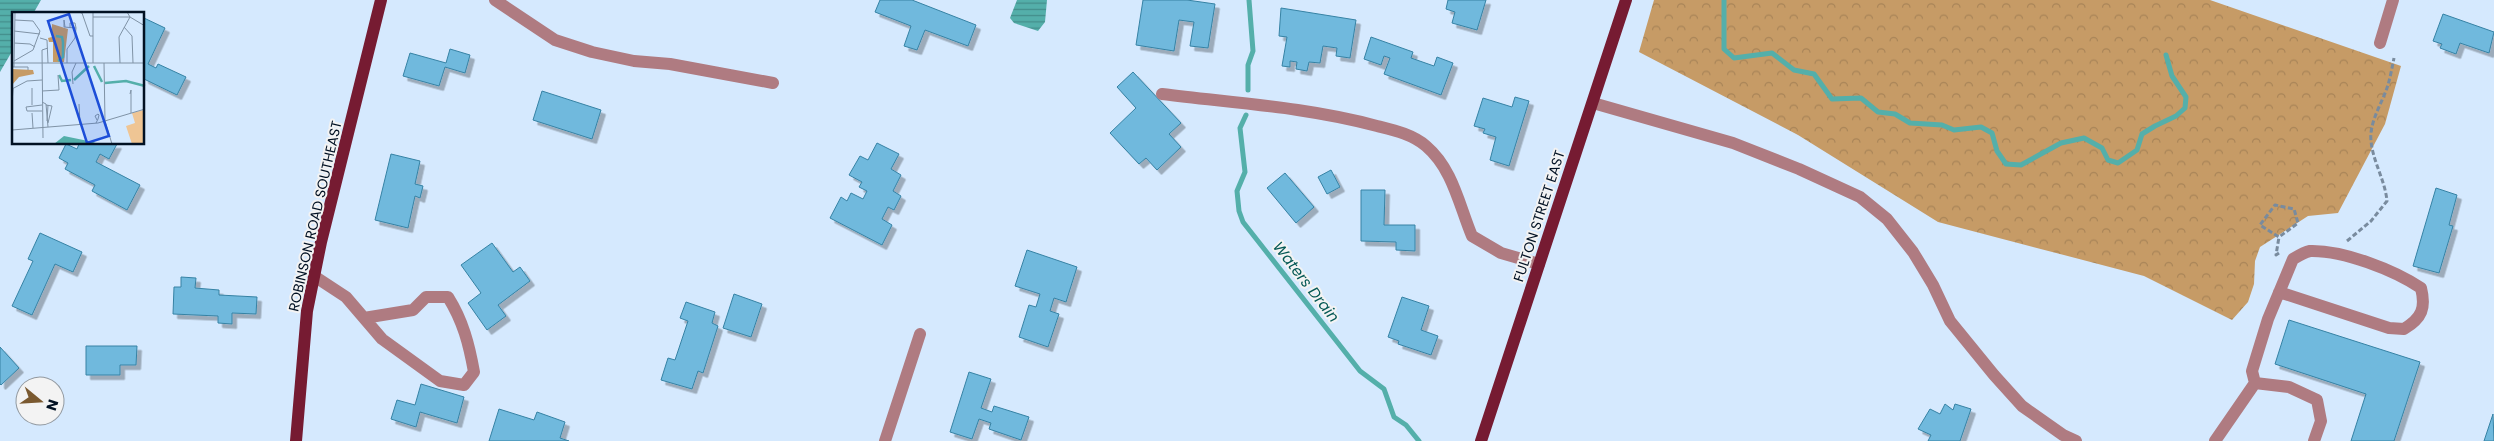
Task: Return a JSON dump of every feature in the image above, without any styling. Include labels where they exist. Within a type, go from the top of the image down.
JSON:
[{"type":"main road","name":"ROBINSON ROAD SOUTHEAST","points":[[296,441],[307,311],[381,0]]},
{"type":"main road","name":"FULTON STREET EAST","points":[[1481,441],[1626,0]]},
{"type":"street","points":[[495,0],[555,40],[592,52],[634,61],[670,64],[773,83]]},
{"type":"street","points":[[2380,43],[2393,0]]},
{"type":"street","points":[[1162,94],[1348,118],[1405,134],[1426,146],[1445,168],[1458,194],[1472,236],[1501,253],[1539,264]]},
{"type":"street","points":[[1593,103],[1733,143],[1799,169],[1860,197],[1887,219],[1913,252],[1933,285],[1950,321],[1994,375],[2022,406],[2063,435],[2076,441]]},
{"type":"street","points":[[2215,441],[2255,384],[2252,371],[2268,319],[2279,292],[2293,259],[2309,251],[2341,254],[2404,277],[2420,288],[2424,302],[2422,314],[2404,329],[2389,328],[2279,292]]},
{"type":"street","points":[[314,276],[346,298],[382,339],[440,381],[464,385],[474,372],[468,338],[458,314],[448,297],[426,296],[412,310],[364,318]]},
{"type":"street","points":[[885,441],[920,334]]},
{"type":"street","points":[[2255,384],[2290,387],[2317,400],[2321,420],[2314,441]]},
{"type":"path","points":[[2341,239],[2349,241],[2387,201],[2386,186],[2370,139],[2376,111],[2387,88],[2394,58]]},
{"type":"path","points":[[2279,237],[2260,225],[2275,205],[2294,208],[2298,223],[2279,237],[2276,255],[2282,251]]},
{"type":"green space","points":[[1654,0],[2210,0],[2401,66],[2385,124],[2338,213],[2308,216],[2260,247],[2255,261],[2254,284],[2248,302],[2232,320],[2144,276],[1938,222],[1798,135],[1639,52]]},
{"type":"shaded area","points":[[0,0],[41,0],[34,12],[12,12],[12,51],[0,72]]},
{"type":"shaded area","points":[[1017,0],[1047,0],[1045,22],[1038,31],[1014,23],[1010,18]]},
{"type":"building","points":[[880,0],[912,0],[976,25],[968,46],[925,30],[917,50],[904,46],[911,26],[875,12]]},
{"type":"building","points":[[1143,0],[1187,0],[1215,4],[1208,48],[1190,46],[1194,22],[1179,20],[1174,51],[1136,45]]},
{"type":"building","points":[[1448,0],[1486,0],[1477,30],[1452,23],[1455,12],[1446,9]]},
{"type":"building","points":[[1281,8],[1356,20],[1350,58],[1336,56],[1337,48],[1323,46],[1320,63],[1309,62],[1307,71],[1296,69],[1297,62],[1290,61],[1290,67],[1282,66],[1287,37],[1279,36]]},
{"type":"building","points":[[2443,14],[2494,32],[2489,53],[2460,43],[2456,54],[2440,48],[2442,44],[2433,41]]},
{"type":"building","points":[[145,18],[165,28],[148,64],[156,68],[158,64],[186,77],[177,95],[145,79]]},
{"type":"building","points":[[1371,37],[1413,52],[1411,58],[1434,66],[1437,57],[1453,63],[1441,95],[1384,74],[1390,58],[1384,56],[1381,65],[1364,59]]},
{"type":"building","points":[[450,49],[470,55],[465,73],[445,67],[439,86],[403,76],[410,53],[446,63]]},
{"type":"building","points":[[1133,72],[1181,123],[1169,134],[1181,147],[1157,170],[1146,158],[1139,164],[1110,133],[1136,108],[1117,87]]},
{"type":"building","points":[[542,91],[601,110],[592,139],[533,120]]},
{"type":"building","points":[[1515,97],[1529,101],[1509,166],[1490,160],[1496,137],[1483,133],[1485,129],[1474,126],[1483,98],[1512,107]]},
{"type":"building","points":[[877,143],[899,154],[891,169],[901,175],[893,191],[901,196],[894,210],[888,207],[882,219],[892,225],[882,245],[830,218],[841,197],[847,201],[851,193],[863,199],[867,191],[859,187],[862,182],[849,175],[860,156],[868,160]]},
{"type":"building","points":[[66,145],[77,149],[79,145],[116,145],[109,159],[100,154],[96,162],[140,185],[127,210],[92,191],[95,185],[65,169],[68,163],[59,158]]},
{"type":"building","points":[[391,154],[420,161],[415,184],[423,186],[420,198],[415,196],[408,228],[375,220]]},
{"type":"building","points":[[1331,170],[1340,187],[1327,194],[1318,177]]},
{"type":"building","points":[[1285,173],[1314,207],[1296,223],[1267,188]]},
{"type":"building","points":[[2436,188],[2457,195],[2449,225],[2453,226],[2439,273],[2413,266]]},
{"type":"building","points":[[1361,190],[1385,190],[1384,225],[1415,225],[1415,251],[1396,250],[1396,242],[1361,241]]},
{"type":"building","points":[[40,233],[82,252],[73,272],[55,264],[32,315],[12,306],[33,261],[28,259]]},
{"type":"building","points":[[492,243],[513,272],[520,267],[530,281],[498,305],[506,316],[487,330],[468,303],[481,293],[461,265]]},
{"type":"building","points":[[1027,250],[1077,267],[1066,302],[1054,298],[1050,311],[1059,314],[1048,347],[1019,337],[1029,305],[1036,307],[1040,294],[1015,286]]},
{"type":"building","points":[[181,277],[196,278],[195,288],[219,290],[219,295],[257,297],[256,314],[232,313],[232,324],[218,323],[218,316],[173,314],[174,287],[181,287]]},
{"type":"building","points":[[734,294],[762,304],[751,337],[723,328]]},
{"type":"building","points":[[1402,297],[1429,306],[1421,330],[1438,336],[1431,355],[1398,344],[1399,341],[1388,337]]},
{"type":"building","points":[[686,302],[715,312],[712,323],[718,326],[703,373],[698,371],[692,389],[661,380],[668,358],[675,360],[688,321],[680,318]]},
{"type":"building","points":[[2289,320],[2420,362],[2394,441],[2351,441],[2366,394],[2275,364]]},
{"type":"building","points":[[86,346],[137,346],[136,365],[120,365],[120,375],[86,375]]},
{"type":"building","points":[[0,347],[19,368],[1,385],[0,384]]},
{"type":"building","points":[[969,372],[991,379],[981,408],[992,412],[994,406],[1029,417],[1021,440],[989,429],[991,423],[979,419],[972,439],[950,432]]},
{"type":"building","points":[[421,384],[464,397],[457,423],[420,412],[416,427],[391,419],[397,400],[415,405]]},
{"type":"building","points":[[1945,404],[1953,410],[1955,404],[1971,409],[1960,441],[1928,441],[1931,435],[1918,429],[1930,409],[1940,414]]},
{"type":"building","points":[[499,409],[534,420],[537,412],[565,422],[560,438],[569,441],[489,441]]},
{"type":"building","points":[[2493,414],[2494,441],[2484,441]]},
{"type":"waterway","name":"Waters Drain","points":[[1248,90],[1248,65],[1253,51],[1249,0]]},
{"type":"waterway","name":"Waters Drain","points":[[1724,0],[1724,49],[1734,58],[1772,53],[1794,70],[1814,74],[1832,99],[1861,98],[1878,112],[1895,114],[1910,123],[1942,125],[1954,130],[1981,127],[1992,133],[1997,151],[2006,164],[2021,165],[2061,143],[2084,138],[2102,148],[2108,160],[2118,163],[2137,150],[2142,134],[2176,116],[2185,108],[2186,97],[2172,76],[2166,55]]},
{"type":"waterway","name":"Waters Drain","points":[[1246,115],[1240,128],[1245,172],[1237,191],[1239,211],[1243,222],[1360,371],[1384,389],[1394,417],[1406,425],[1419,441]]}]
